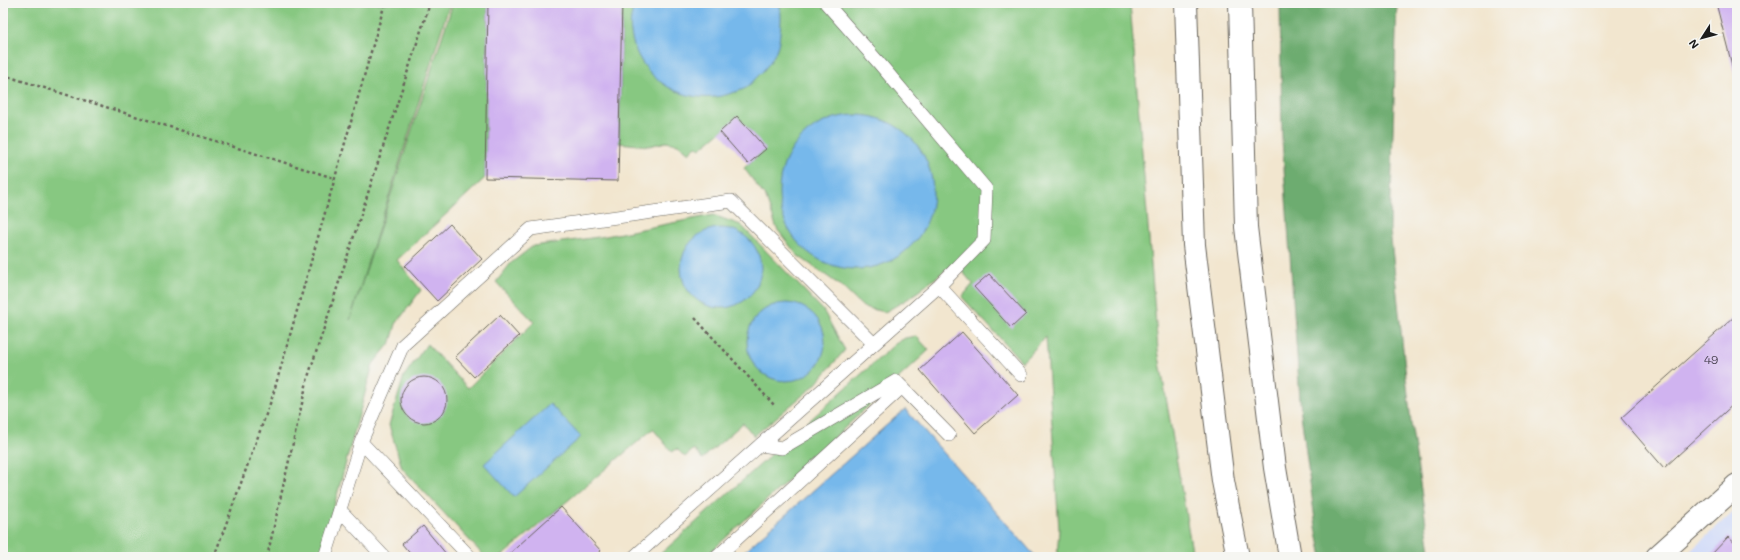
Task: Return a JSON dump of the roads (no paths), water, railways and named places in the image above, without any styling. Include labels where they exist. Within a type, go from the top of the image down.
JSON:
[{"type":"main road","points":[[1186,3],[1194,245],[1223,480],[1238,557]]},
{"type":"main road","points":[[1240,3],[1246,227],[1275,468],[1290,557]]},
{"type":"main road","points":[[1657,557],[1737,485]]},
{"type":"lane","points":[[634,557],[939,286],[984,240],[986,189],[826,3]]},
{"type":"lane","points":[[326,557],[361,442],[403,345],[531,229],[731,201],[874,344]]},
{"type":"lane","points":[[939,286],[1021,375]]},
{"type":"lane","points":[[760,445],[782,448],[896,381],[950,435]]},
{"type":"lane","points":[[717,557],[902,387]]},
{"type":"lane","points":[[361,442],[470,557]]},
{"type":"lane","points":[[340,510],[384,557]]},
{"type":"water","points":[[634,3],[779,3],[781,10],[781,22],[778,46],[766,68],[746,88],[715,97],[699,97],[683,93],[668,87],[654,77],[636,50],[630,26]]},
{"type":"water","points":[[856,115],[871,117],[892,124],[899,128],[915,143],[920,149],[927,163],[933,192],[931,207],[924,228],[920,235],[905,251],[899,256],[885,263],[856,269],[841,267],[820,260],[813,256],[797,241],[792,235],[785,221],[779,192],[781,177],[788,156],[792,149],[807,133],[813,128],[827,121]]},
{"type":"water","points":[[713,228],[729,228],[743,234],[755,246],[761,260],[761,276],[755,290],[743,302],[729,308],[713,308],[699,302],[687,290],[681,276],[681,260],[687,246],[699,234]]},
{"type":"water","points":[[786,303],[801,306],[813,315],[822,327],[825,342],[822,357],[813,369],[801,378],[786,381],[771,378],[759,369],[750,357],[747,342],[750,327],[759,315],[771,306]]},
{"type":"water","points":[[550,404],[581,437],[514,497],[484,464]]},
{"type":"water","points":[[905,409],[1036,557],[738,557]]}]
